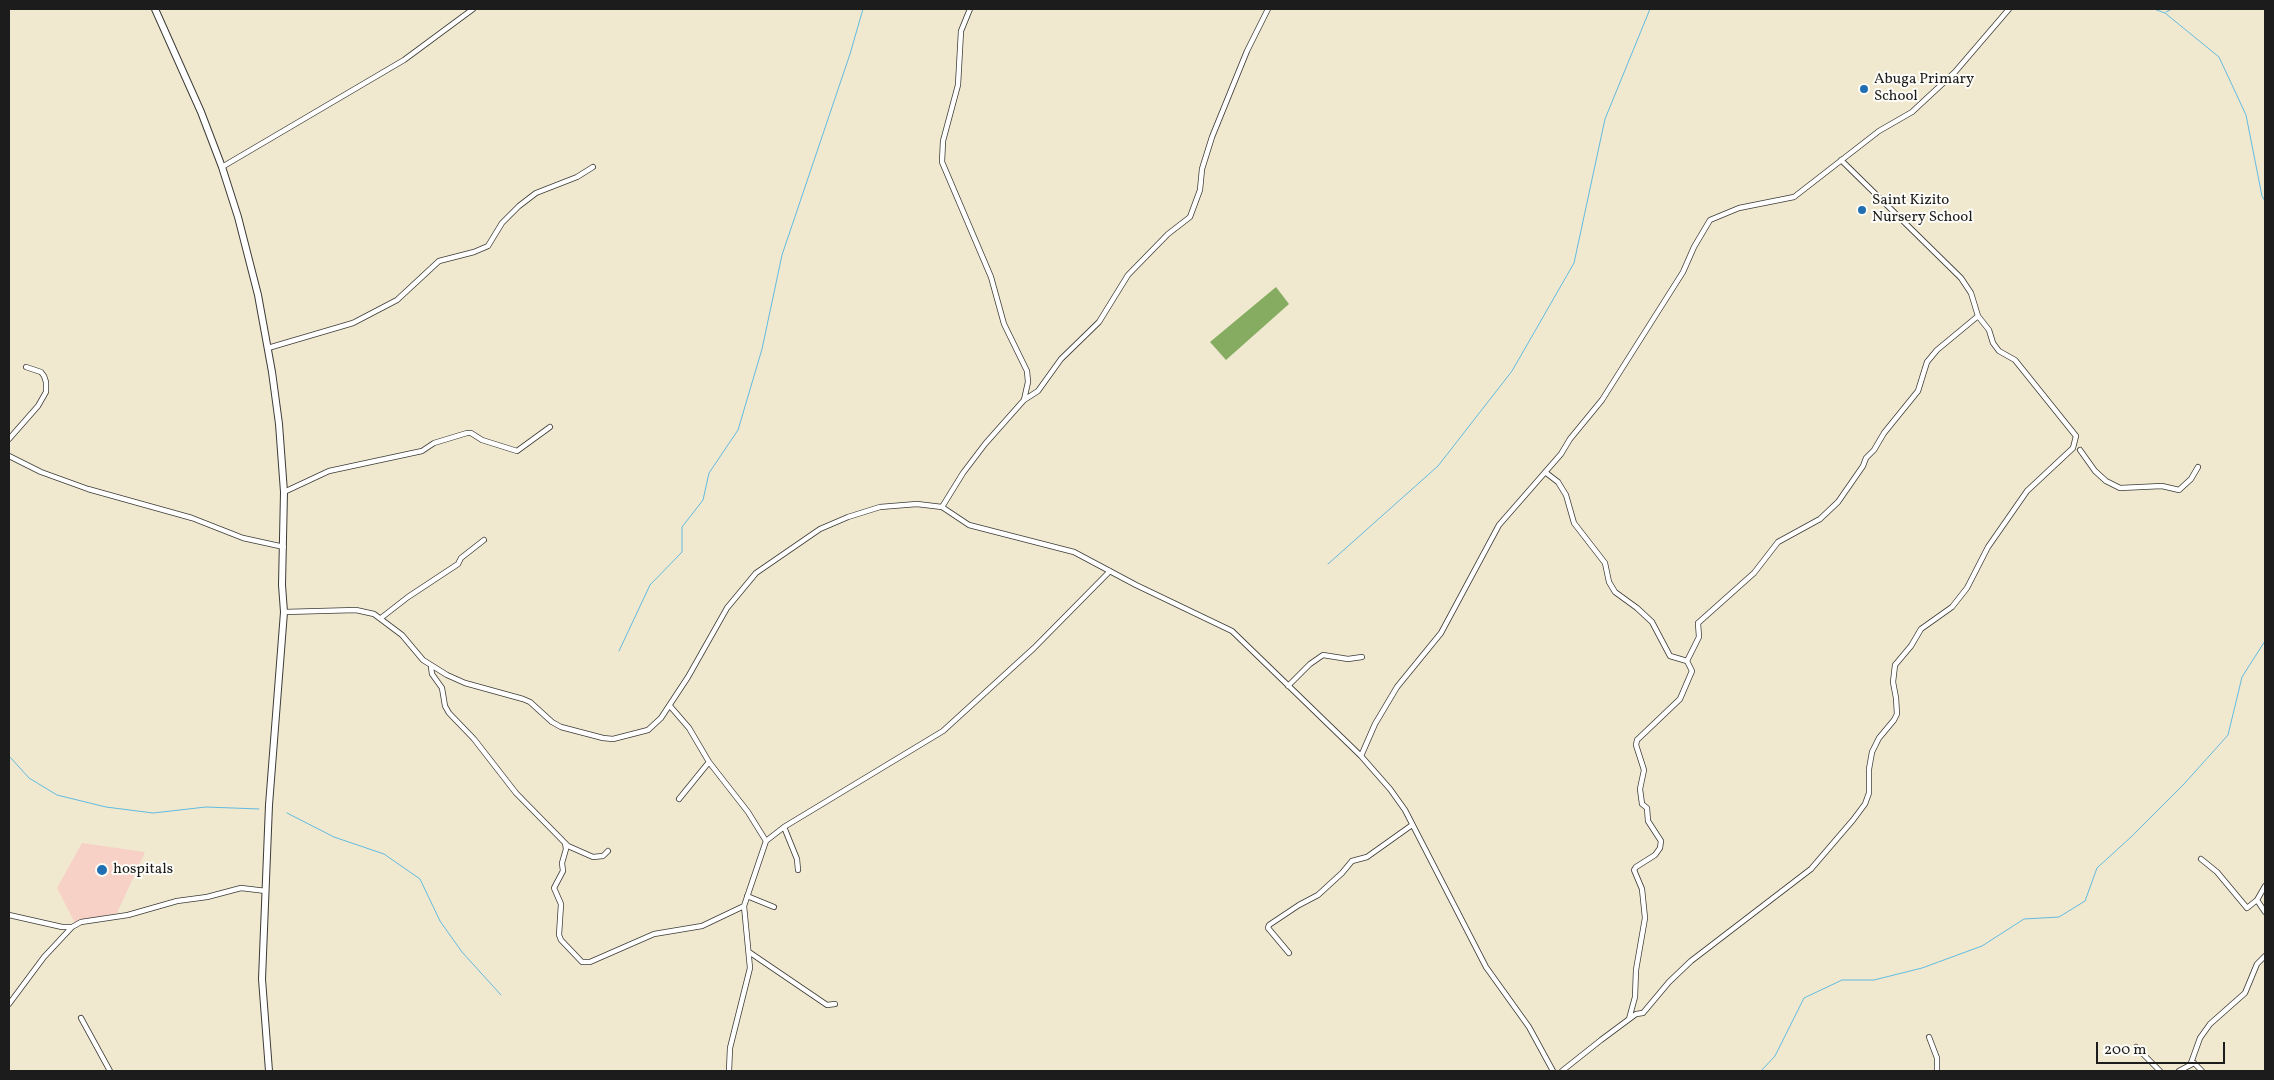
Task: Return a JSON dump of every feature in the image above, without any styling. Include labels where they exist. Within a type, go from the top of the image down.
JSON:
[{"type":"main road","points":[[156,9],[222,167],[252,266],[268,348],[279,424],[284,492],[284,612],[270,804],[262,979],[269,1071]]},
{"type":"street","points":[[222,167],[404,60],[473,9]]},
{"type":"street","points":[[970,9],[961,31],[958,85],[944,136],[942,156],[949,182],[991,277],[1004,324],[1027,371],[1028,382],[1024,400]]},
{"type":"street","points":[[942,507],[963,473],[985,444],[1024,400],[1038,391],[1061,359],[1099,322],[1131,271],[1168,234],[1190,217],[1200,190],[1202,169],[1212,136],[1247,51],[1268,9]]},
{"type":"street","points":[[1361,756],[1375,724],[1392,695],[1407,672],[1441,633],[1499,526],[1602,400],[1683,272],[1694,247],[1710,220],[1739,208],[1794,197],[1879,130],[1907,116],[1924,102],[1959,68],[2008,9]]},
{"type":"street","points":[[1841,160],[1961,278],[1970,290],[1978,316],[1989,330],[1993,343],[1999,351],[2015,360],[2076,436],[2080,450],[2095,471],[2120,488],[2162,486],[2179,490],[2191,479],[2198,467]]},
{"type":"street","points":[[268,348],[352,323],[403,296],[439,261],[474,252],[488,246],[502,223],[536,193],[577,177],[593,167]]},
{"type":"street","points":[[1687,662],[1699,637],[1698,623],[1754,573],[1778,542],[1820,519],[1838,502],[1864,466],[1866,458],[1874,450],[1884,433],[1918,391],[1927,362],[1937,350],[1978,316]]},
{"type":"street","points":[[9,439],[38,406],[46,392],[44,376],[41,372],[26,367]]},
{"type":"street","points":[[284,492],[329,471],[422,450],[434,443],[467,433],[471,433],[482,440],[517,451],[550,427]]},
{"type":"street","points":[[1562,1071],[1629,1020],[1649,1008],[1669,982],[1691,960],[1811,869],[1853,820],[1865,804],[1869,793],[1869,769],[1872,752],[1897,714],[1893,682],[1895,665],[1911,646],[1921,629],[1952,607],[1967,588],[1988,547],[2027,492],[2073,448],[2076,440]]},
{"type":"street","points":[[2073,448],[2080,450]]},
{"type":"street","points":[[9,456],[41,472],[88,490],[192,518],[243,538],[284,547]]},
{"type":"street","points":[[1545,472],[1558,482],[1566,495],[1574,524],[1606,563],[1609,582],[1615,592],[1652,622],[1670,656],[1687,662],[1692,671],[1680,700],[1637,740],[1636,745],[1644,770],[1640,789],[1642,804],[1647,808],[1648,821],[1661,841],[1660,848],[1655,855],[1634,870],[1642,890],[1645,918],[1636,970],[1635,997],[1629,1020]]},
{"type":"street","points":[[284,612],[367,611],[381,618],[402,635],[431,667],[465,683],[530,702],[552,722],[561,727],[603,738],[626,737],[648,730],[661,718],[735,597],[756,574],[780,555],[820,529],[867,510],[916,504],[942,507],[969,525],[1074,552],[1110,572],[1232,631],[1361,756],[1390,788],[1405,810],[1486,967],[1529,1027],[1553,1071]]},
{"type":"street","points":[[381,618],[408,597],[458,564],[461,558],[484,540]]},
{"type":"street","points":[[729,1071],[730,1048],[750,968],[744,906],[766,841],[784,827],[943,731],[1040,642],[1110,572]]},
{"type":"street","points":[[1288,686],[1310,664],[1323,655],[1348,659],[1362,657]]},
{"type":"street","points":[[431,667],[432,674],[442,688],[445,706],[456,722],[470,735],[516,793],[565,843],[593,857],[603,856],[608,851]]},
{"type":"street","points":[[670,706],[689,728],[709,762],[748,812],[766,841]]},
{"type":"street","points":[[679,799],[709,762]]},
{"type":"street","points":[[1289,953],[1268,928],[1269,926],[1299,905],[1318,895],[1342,873],[1352,860],[1368,857],[1412,826]]},
{"type":"street","points":[[784,827],[797,859],[798,870]]},
{"type":"street","points":[[565,843],[566,849],[562,863],[563,871],[554,888],[561,904],[559,935],[561,940],[582,962],[590,962],[654,934],[702,926],[744,906]]},
{"type":"street","points":[[2200,859],[2217,872],[2247,908],[2257,900],[2265,886]]},
{"type":"street","points":[[9,915],[62,927],[72,927],[86,921],[134,914],[177,901],[208,897],[241,888],[266,891]]},
{"type":"street","points":[[747,896],[774,907]]},
{"type":"street","points":[[2257,900],[2265,912]]},
{"type":"street","points":[[9,1004],[44,957],[72,927]]},
{"type":"street","points":[[749,952],[827,1005],[835,1004]]},
{"type":"street","points":[[2202,1071],[2194,1063],[2191,1063],[2200,1038],[2210,1024],[2245,993],[2257,964],[2265,956]]},
{"type":"street","points":[[81,1018],[110,1071]]},
{"type":"street","points":[[1929,1037],[1937,1058],[1938,1071]]},
{"type":"street","points":[[2136,1047],[2160,1071]]},
{"type":"street","points":[[2179,1071],[2194,1063]]},
{"type":"shaded area","name":"hospitals","points":[[82,843],[145,852],[117,913],[75,923],[57,888]]},
{"type":"green space","points":[[1276,287],[1289,304],[1226,360],[1210,342]]},
{"type":"waterway","points":[[619,651],[650,585],[682,552],[682,527],[703,500],[709,473],[738,430],[762,349],[782,255],[850,54],[863,9]]},
{"type":"waterway","points":[[1328,564],[1438,466],[1512,371],[1574,263],[1605,119],[1650,9]]},
{"type":"waterway","points":[[2154,9],[2165,13],[2219,57],[2246,115],[2262,196],[2265,201]]},
{"type":"waterway","points":[[2166,12],[2172,9]]},
{"type":"waterway","points":[[1761,1071],[1775,1056],[1804,998],[1842,980],[1874,980],[1922,968],[1982,946],[2024,919],[2059,917],[2085,901],[2097,868],[2184,784],[2228,735],[2242,677],[2265,641]]},
{"type":"waterway","points":[[9,756],[29,778],[57,795],[106,807],[153,813],[206,807],[259,809]]},
{"type":"waterway","points":[[287,813],[334,837],[384,854],[420,879],[440,921],[462,952],[501,995]]},
{"type":"place","name":"Abuga Primary School","points":[[1864,89]]},
{"type":"place","name":"Saint Kizito Nursery School","points":[[1862,210]]},
{"type":"place","name":"hospitals","points":[[102,870]]}]
